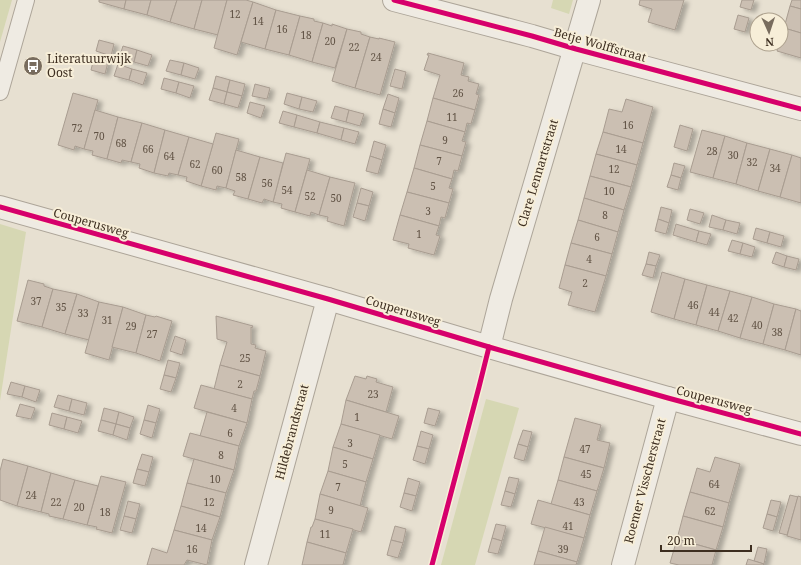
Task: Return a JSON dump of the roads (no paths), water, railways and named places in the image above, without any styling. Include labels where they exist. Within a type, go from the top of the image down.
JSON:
[{"type":"street","name":"Betje Wolffstraat","points":[[394,0],[801,109]]},
{"type":"street","name":"Clare Lennartstraat","points":[[489,347],[501,299],[576,49],[589,0]]},
{"type":"street","name":"Couperusweg","points":[[0,206],[328,299],[668,398],[801,434]]},
{"type":"street","name":"Hildebrandstraat","points":[[256,565],[328,299]]},
{"type":"street","name":"Roemer Visscherstraat","points":[[623,565],[668,398]]},
{"type":"lane","points":[[0,92],[26,0]]},
{"type":"place","name":"Literatuurwijk Oost","points":[[33,66]]}]
